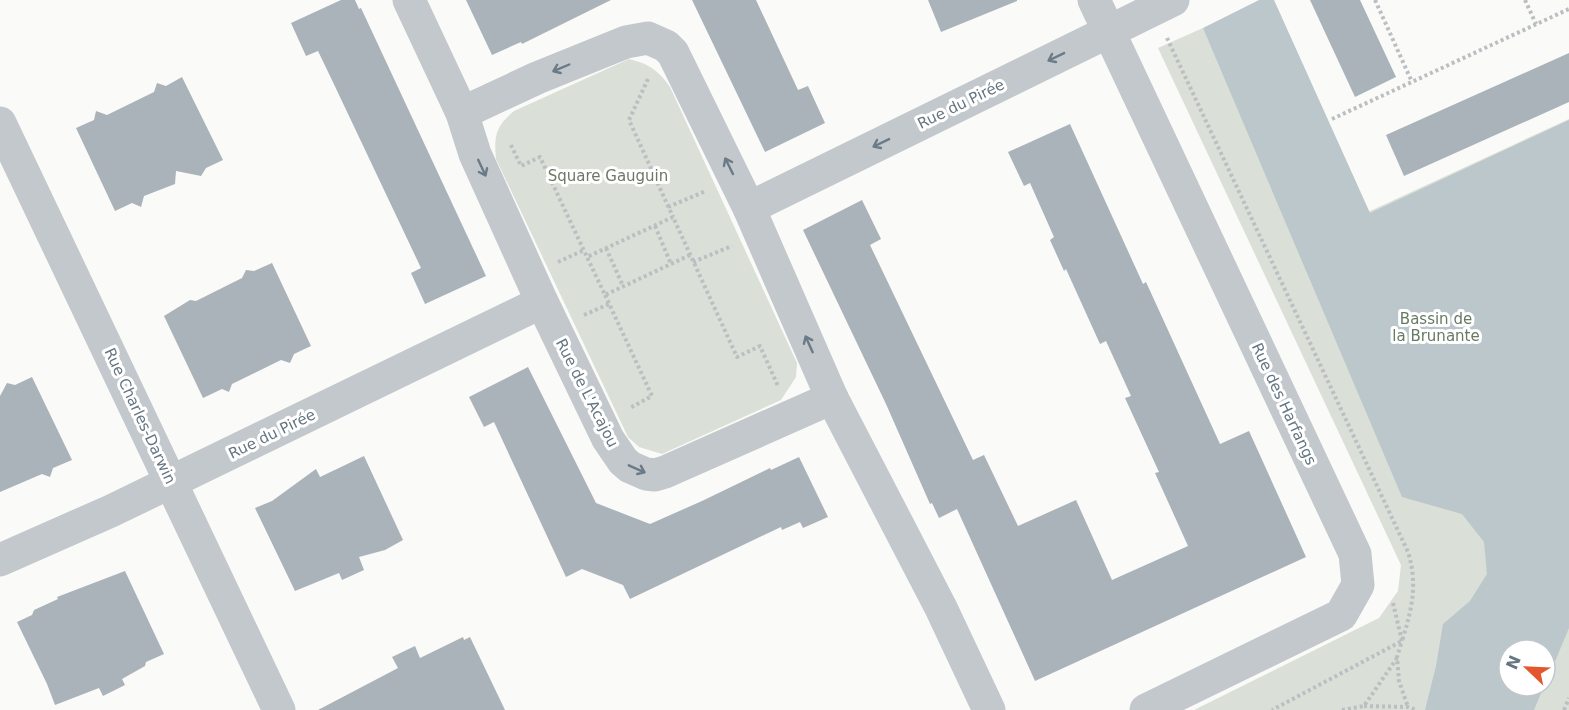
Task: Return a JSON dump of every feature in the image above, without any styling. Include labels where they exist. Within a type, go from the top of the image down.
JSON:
[{"type":"street","name":"Rue de L'Acajou","points":[[409,0],[462,114],[475,154],[542,302],[608,439],[623,461],[637,471],[655,475],[832,398]]},
{"type":"street","name":"Rue des Harfangs","points":[[1094,0],[1355,554],[1358,585],[1341,615],[1146,710]]},
{"type":"street","name":"Rue du Pirée","points":[[749,208],[1173,0]]},
{"type":"street","points":[[462,114],[537,78],[637,39],[648,38],[656,41],[673,53],[749,208],[832,398],[941,608],[989,710]]},
{"type":"street","name":"Rue Charles-Darwin","points":[[0,123],[279,710]]},
{"type":"street","name":"Rue du Pirée","points":[[0,560],[171,482],[542,302]]},
{"type":"path","points":[[1375,0],[1412,82]]},
{"type":"path","points":[[1525,0],[1536,24]]},
{"type":"path","points":[[1332,119],[1569,9]]},
{"type":"path","points":[[650,75],[629,120],[737,357],[760,346],[780,391]]},
{"type":"path","points":[[507,137],[521,166],[540,157],[652,396],[629,408],[632,417]]},
{"type":"path","points":[[668,207],[706,190]]},
{"type":"path","points":[[587,257],[673,217]]},
{"type":"path","points":[[654,226],[671,264]]},
{"type":"path","points":[[693,262],[736,245]]},
{"type":"path","points":[[606,248],[623,286]]},
{"type":"path","points":[[554,264],[584,250]]},
{"type":"path","points":[[605,295],[690,255]]},
{"type":"path","points":[[579,317],[609,304]]},
{"type":"path","points":[[1364,706],[1397,657],[1402,641],[1393,603]]},
{"type":"path","points":[[1397,657],[1399,681],[1408,707]]},
{"type":"path","points":[[1564,710],[1569,698]]},
{"type":"path","points":[[1342,710],[1364,706],[1408,707],[1416,710]]},
{"type":"green space","name":"Bassin de la Brunante","points":[[1203,28],[1368,212],[1569,119],[1569,710],[1194,710],[1379,618],[1398,591],[1401,565],[1158,48]]},
{"type":"green space","name":"Square Gauguin","points":[[629,59],[652,68],[670,87],[797,363],[796,377],[781,400],[662,454],[639,447],[628,437],[496,159],[497,132],[514,111]]},
{"type":"shaded area","name":"Bassin de la Brunante","points":[[1259,0],[1274,0],[1370,213],[1569,120],[1569,628],[1557,656],[1557,638],[1497,638],[1497,698],[1539,698],[1534,710],[1425,710],[1443,624],[1470,601],[1487,574],[1484,542],[1462,514],[1402,497],[1203,28]]},
{"type":"building","points":[[341,0],[355,0],[359,9],[361,8],[486,276],[425,304],[411,273],[421,268],[331,78],[318,51],[306,56],[291,23]]},
{"type":"building","points":[[466,0],[611,0],[522,44],[521,42],[492,55]]},
{"type":"building","points":[[692,0],[756,0],[798,90],[808,86],[825,123],[765,152]]},
{"type":"building","points":[[928,0],[1017,0],[1017,1],[941,32]]},
{"type":"building","points":[[1310,0],[1360,0],[1396,77],[1355,97]]},
{"type":"building","points":[[1569,53],[1569,102],[1404,176],[1386,135]]},
{"type":"building","points":[[182,77],[223,160],[206,168],[201,176],[176,171],[175,184],[144,196],[141,207],[132,203],[115,211],[76,128],[94,120],[96,111],[107,115],[154,92],[157,83],[166,86]]},
{"type":"building","points":[[1070,124],[1143,284],[1146,282],[1220,444],[1249,431],[1306,557],[1035,681],[957,509],[939,518],[932,503],[930,504],[886,404],[803,230],[862,200],[881,239],[870,245],[973,460],[984,455],[1018,526],[1076,500],[1112,580],[1188,546],[1155,473],[1159,472],[1125,398],[1131,396],[1106,341],[1100,344],[1066,269],[1064,271],[1050,240],[1054,237],[1030,183],[1024,186],[1008,152]]},
{"type":"building","points":[[272,263],[311,346],[294,354],[290,363],[281,360],[232,384],[229,392],[222,389],[203,398],[164,316],[190,300],[196,301],[242,278],[246,270],[254,271]]},
{"type":"building","points":[[528,367],[596,503],[650,524],[770,468],[771,470],[799,457],[828,517],[803,528],[800,522],[782,530],[781,527],[630,599],[623,585],[582,569],[566,577],[494,422],[484,427],[469,397]]},
{"type":"building","points":[[32,377],[72,460],[53,468],[50,477],[42,474],[0,492],[0,396],[7,383],[15,385]]},
{"type":"building","points":[[364,456],[403,540],[385,550],[359,557],[364,570],[342,580],[339,573],[295,591],[255,508],[272,501],[316,469],[320,477]]},
{"type":"building","points":[[125,571],[164,654],[146,662],[145,666],[122,679],[125,685],[103,696],[99,688],[55,705],[17,622],[32,615],[34,610],[58,599],[57,597]]},
{"type":"building","points":[[463,637],[464,640],[470,637],[505,710],[318,710],[398,668],[392,657],[415,646],[420,658]]}]
